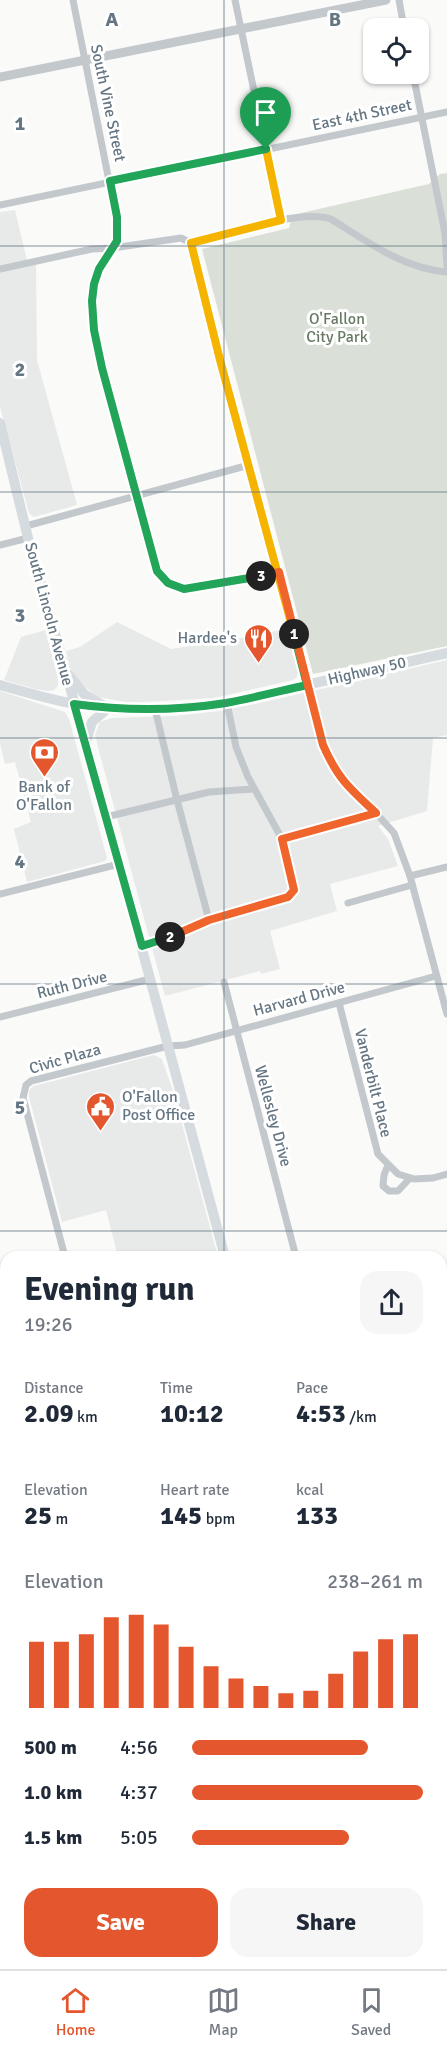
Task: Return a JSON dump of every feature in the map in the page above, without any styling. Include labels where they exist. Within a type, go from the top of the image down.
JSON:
[{"type":"main road","name":"South Lincoln Avenue","points":[[0,423],[28,538],[142,946],[223,1251]]},
{"type":"main road","name":"Highway 50","points":[[0,685],[74,704],[108,708],[155,709],[227,703],[447,653]]},
{"type":"main road","points":[[64,667],[84,694],[108,708],[92,722],[86,744]]},
{"type":"street","name":"South Vine Street","points":[[73,0],[118,226],[117,241],[99,269],[94,284],[92,301],[94,330],[135,495],[157,571],[168,583],[184,589],[279,572]]},
{"type":"street","points":[[235,0],[281,220]]},
{"type":"street","points":[[0,77],[386,0]]},
{"type":"street","points":[[399,0],[402,18]]},
{"type":"street","points":[[415,84],[445,233],[447,266]]},
{"type":"street","name":"East 4th Street","points":[[0,205],[447,112]]},
{"type":"street","points":[[0,269],[92,249],[181,238],[191,243],[281,220],[321,215],[406,264],[426,270],[447,272]]},
{"type":"street","points":[[191,243],[323,745],[333,767],[345,785],[394,833],[410,876],[447,1014]]},
{"type":"street","points":[[26,526],[249,465]]},
{"type":"street","points":[[0,546],[28,538]]},
{"type":"street","points":[[142,946],[176,936],[209,920],[288,897],[294,890],[282,839],[254,789],[236,747],[227,703]]},
{"type":"street","points":[[155,709],[209,920]]},
{"type":"street","points":[[106,817],[209,792],[254,789]]},
{"type":"street","points":[[282,839],[376,813]]},
{"type":"street","points":[[0,894],[119,864]]},
{"type":"street","points":[[410,876],[447,867]]},
{"type":"street","points":[[348,903],[412,885]]},
{"type":"street","name":"Harvard Drive","points":[[168,1046],[185,1044],[436,976]]},
{"type":"street","name":"Ruth Drive","points":[[0,1017],[150,980]]},
{"type":"street","name":"Wellesley Drive","points":[[224,982],[294,1251]]},
{"type":"street","name":"Vanderbilt Place","points":[[339,1003],[378,1154],[398,1174],[410,1178],[433,1178],[447,1174]]},
{"type":"street","name":"Civic Plaza","points":[[63,1251],[24,1105],[26,1085],[37,1079],[168,1046]]},
{"type":"street","name":"Vanderbilt Place","points":[[388,1165],[383,1186],[389,1191],[398,1191],[410,1178]]},
{"type":"shaded area","points":[[15,210],[28,265],[36,264],[37,360],[77,505],[34,517],[29,513],[0,407],[0,212]]},
{"type":"shaded area","points":[[117,622],[171,649],[286,629],[298,673],[297,677],[293,680],[214,698],[126,702],[98,697],[81,684],[71,671],[66,651],[80,647]]},
{"type":"shaded area","points":[[46,630],[58,677],[58,686],[54,690],[47,691],[4,680],[21,637]]},
{"type":"shaded area","points":[[447,660],[447,735],[433,738],[427,811],[378,826],[388,839],[398,866],[330,884],[337,911],[270,931],[280,969],[261,974],[260,971],[165,996],[95,735],[100,722],[112,718],[174,716],[220,711]]},
{"type":"shaded area","points":[[0,691],[65,712],[69,719],[107,858],[105,861],[27,882],[14,829],[31,822],[15,762],[5,764],[0,744]]},
{"type":"shaded area","points":[[154,1055],[162,1059],[173,1091],[216,1251],[116,1251],[106,1210],[62,1222],[29,1097],[29,1091],[33,1086]]},
{"type":"green space","name":"O'Fallon City Park","points":[[447,173],[447,646],[313,674],[202,249],[289,228],[292,215],[429,184],[440,174]]},
{"type":"place","name":"Hardee's","points":[[258,664]]},
{"type":"place","name":"Bank of O'Fallon","points":[[44,778]]},
{"type":"place","name":"O'Fallon Post Office","points":[[101,1132]]},
{"type":"route","points":[[266,149],[110,181],[117,217],[117,241],[99,269],[94,284],[92,301],[94,330],[135,495],[157,571],[168,583],[184,589],[279,572],[323,745],[333,767],[345,785],[376,813],[282,839],[294,890],[288,897],[209,920],[176,936],[142,946],[74,704],[124,709],[192,707],[227,703],[307,685],[279,572],[220,360],[191,243],[281,220],[266,149]]}]
